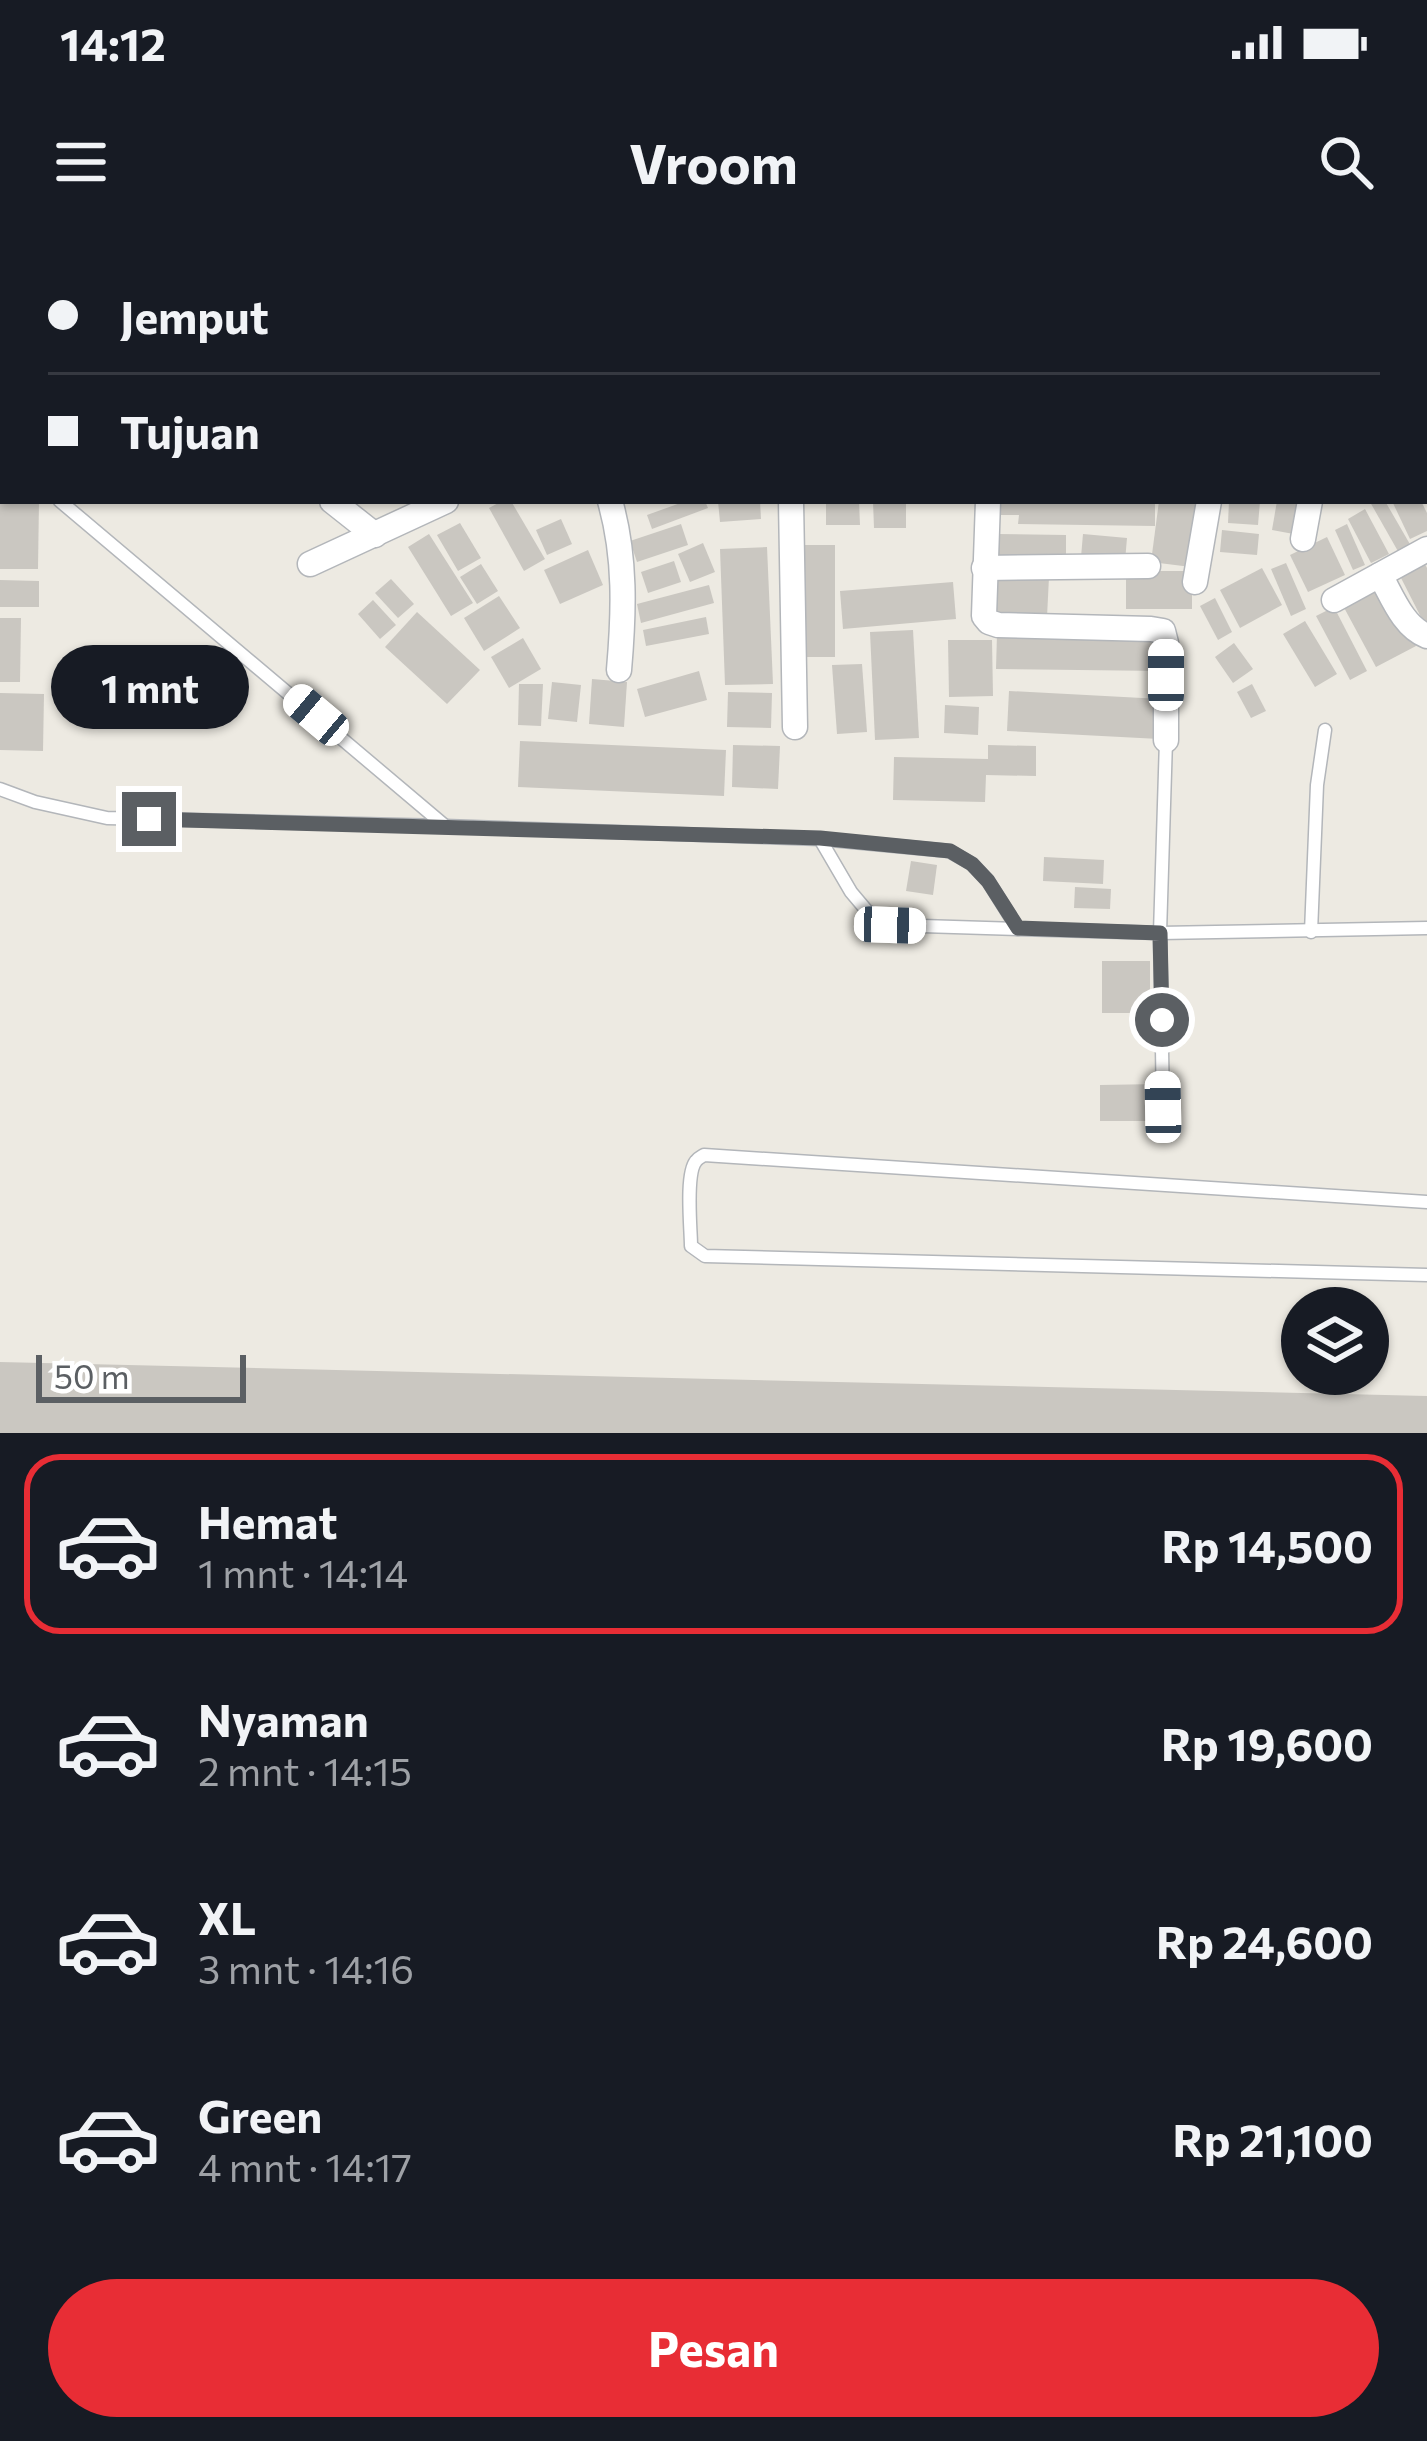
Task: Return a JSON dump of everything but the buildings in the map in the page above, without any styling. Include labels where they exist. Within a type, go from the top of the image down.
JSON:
[{"type":"street","points":[[336,504],[375,536]]},
{"type":"street","points":[[310,564],[440,504]]},
{"type":"street","points":[[611,504],[625,609],[619,670]]},
{"type":"street","points":[[791,504],[795,727]]},
{"type":"street","points":[[988,504],[984,616],[998,625],[1163,632],[1166,740]]},
{"type":"street","points":[[1195,582],[1208,504]]},
{"type":"street","points":[[1303,539],[1309,504]]},
{"type":"street","points":[[1334,600],[1427,549]]},
{"type":"street","points":[[985,568],[1148,566]]},
{"type":"street","points":[[1380,574],[1411,628],[1427,636]]},
{"type":"lane","points":[[64,504],[446,826]]},
{"type":"lane","points":[[1311,932],[1314,826],[1325,730]]},
{"type":"lane","points":[[1163,1107],[1160,933],[1166,740]]},
{"type":"lane","points":[[0,789],[107,818],[820,838],[950,851],[988,881],[1018,928]]},
{"type":"lane","points":[[820,838],[851,892],[867,911],[890,925],[1160,933],[1427,928]]},
{"type":"lane","points":[[1427,1202],[704,1155],[692,1170],[691,1207],[691,1246],[705,1256],[1427,1275]]},
{"type":"route","points":[[149,819],[820,838],[950,851],[988,881],[1018,928],[1160,933],[1162,1020]]}]
